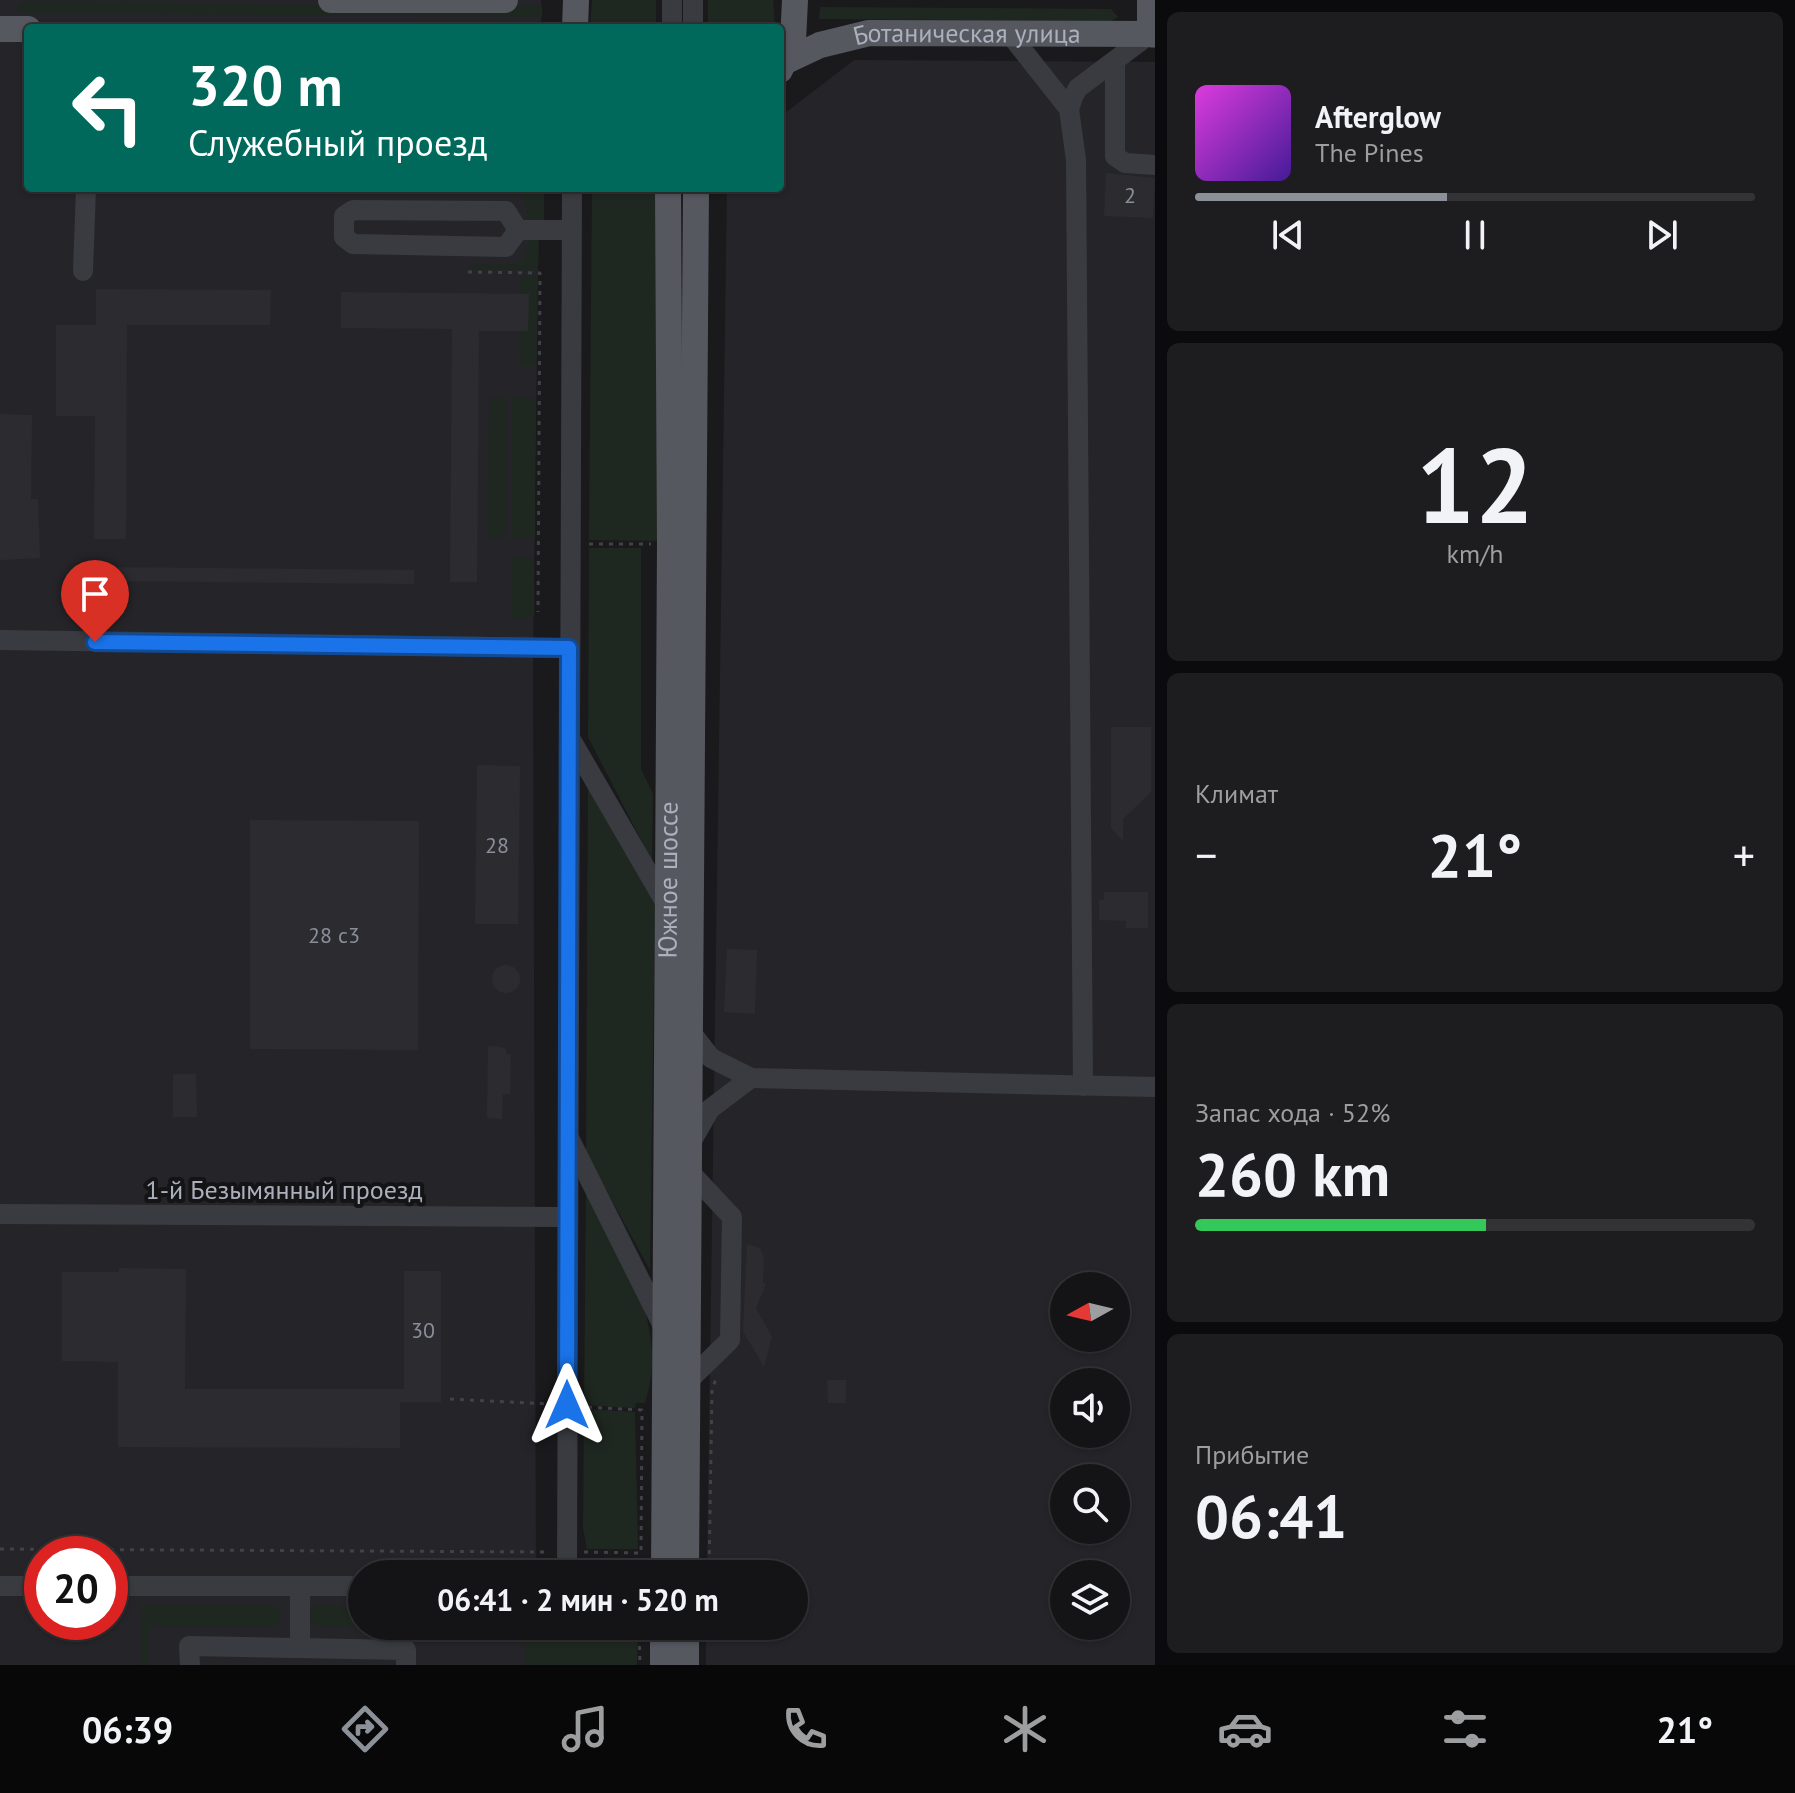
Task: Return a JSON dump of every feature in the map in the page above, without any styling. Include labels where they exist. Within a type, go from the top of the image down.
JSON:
[{"type":"main road","points":[[331,0],[505,0]]},
{"type":"main road","points":[[575,24],[576,0]]},
{"type":"main road","points":[[784,63],[793,41],[795,0]]},
{"type":"main road","points":[[1150,0],[1153,36]]},
{"type":"main road","points":[[0,29],[24,29]]},
{"type":"main road","name":"Ботаническая улица","points":[[784,64],[820,45],[869,33],[1153,36]]},
{"type":"main road","name":"Южное шоссе","points":[[664,1560],[668,907],[682,195]]},
{"type":"main road","name":"Южное шоссе","points":[[682,195],[690,1031],[686,1560]]},
{"type":"main road","points":[[663,1640],[663,1665]]},
{"type":"main road","points":[[686,1640],[686,1665]]},
{"type":"street","points":[[672,0],[672,24]]},
{"type":"street","points":[[693,0],[693,24]]},
{"type":"street","points":[[1009,33],[1069,109],[1076,160],[1083,1086]]},
{"type":"street","points":[[1069,109],[1078,88],[1153,36]]},
{"type":"street","points":[[1115,61],[1115,156],[1125,163],[1155,165]]},
{"type":"street","points":[[83,271],[86,192]]},
{"type":"street","points":[[567,1560],[572,192]]},
{"type":"street","points":[[353,210],[506,211],[518,230],[506,247],[353,244],[344,237],[344,216],[353,210]]},
{"type":"street","points":[[518,230],[571,230]]},
{"type":"street","points":[[0,640],[569,648]]},
{"type":"street","points":[[570,738],[668,907]]},
{"type":"street","points":[[690,1031],[711,1058],[751,1078],[1155,1087]]},
{"type":"street","points":[[687,1382],[730,1340],[732,1217],[689,1158],[710,1109],[751,1078]]},
{"type":"street","points":[[568,1135],[664,1330]]},
{"type":"street","name":"1-й Безымянный проезд","points":[[0,1214],[567,1217]]},
{"type":"street","points":[[0,1586],[24,1586]]},
{"type":"street","points":[[128,1586],[348,1586]]},
{"type":"street","points":[[300,1587],[300,1647]]},
{"type":"street","points":[[190,1665],[189,1646],[406,1650],[406,1665]]},
{"type":"path","points":[[468,272],[540,273],[538,612]]},
{"type":"path","points":[[589,544],[656,544]]},
{"type":"path","points":[[709,1560],[712,1390],[716,1378]]},
{"type":"path","points":[[0,1549],[404,1548],[641,1553],[642,1410],[450,1399]]},
{"type":"path","points":[[639,1640],[640,1665]]},
{"type":"shaded area","points":[[0,0],[541,0],[541,24],[24,24],[24,192],[539,192],[533,660],[536,1560],[348,1560],[348,1640],[536,1640],[536,1665],[0,1665]]},
{"type":"shaded area","points":[[592,0],[656,0],[656,24],[590,24]]},
{"type":"shaded area","points":[[708,0],[773,0],[775,24],[708,24]]},
{"type":"shaded area","points":[[23,1],[542,6],[542,17],[23,13],[16,7]]},
{"type":"shaded area","points":[[820,7],[1111,9],[1118,17],[1111,21],[819,19]]},
{"type":"shaded area","points":[[854,60],[1155,62],[1155,1665],[706,1665],[706,1640],[808,1640],[808,1560],[707,1560],[727,192],[784,192],[784,114]]},
{"type":"shaded area","points":[[335,192],[544,192],[544,222],[528,217],[523,194]]},
{"type":"shaded area","points":[[592,192],[660,192],[657,541],[589,540]]},
{"type":"shaded area","points":[[539,233],[538,270],[469,269],[469,265],[524,264],[525,246]]},
{"type":"shaded area","points":[[521,275],[537,275],[536,366],[519,366]]},
{"type":"shaded area","points":[[489,398],[506,398],[506,538],[488,538]]},
{"type":"shaded area","points":[[512,398],[535,398],[535,538],[512,538]]},
{"type":"shaded area","points":[[589,548],[641,548],[641,769],[653,794],[652,861],[588,737]]},
{"type":"shaded area","points":[[512,556],[534,557],[534,616],[512,621]]},
{"type":"shaded area","points":[[588,781],[655,897],[650,1270],[586,1153]]},
{"type":"shaded area","points":[[586,1188],[626,1265],[647,1318],[652,1346],[651,1374],[645,1403],[636,1403],[635,1408],[584,1405]]},
{"type":"shaded area","points":[[584,1409],[635,1412],[638,1549],[587,1549],[583,1528]]},
{"type":"shaded area","points":[[141,1605],[277,1606],[282,1617],[274,1627],[149,1626],[148,1665],[142,1665]]},
{"type":"shaded area","points":[[348,1606],[348,1627],[320,1627],[307,1620],[308,1608]]},
{"type":"shaded area","points":[[524,1640],[638,1640],[637,1665],[525,1665]]},
{"type":"building","points":[[1106,173],[1155,178],[1153,218],[1104,216]]},
{"type":"building","points":[[96,289],[271,290],[270,325],[127,325],[126,539],[94,539],[95,416],[56,416],[56,325],[96,325]]},
{"type":"building","points":[[341,292],[529,294],[528,331],[479,331],[477,582],[450,582],[452,329],[341,328]]},
{"type":"building","points":[[0,414],[32,415],[31,499],[38,499],[40,558],[0,560]]},
{"type":"building","points":[[106,567],[414,570],[414,584],[106,581]]},
{"type":"building","points":[[1111,727],[1151,727],[1151,792],[1123,819],[1123,841],[1111,828]]},
{"type":"building","points":[[477,765],[520,766],[518,924],[475,924]]},
{"type":"building","points":[[250,820],[419,821],[418,1050],[250,1049]]},
{"type":"building","points":[[1104,892],[1148,892],[1148,928],[1126,928],[1126,921],[1099,920],[1099,900],[1104,900]]},
{"type":"building","points":[[727,949],[757,950],[755,1014],[724,1012]]},
{"type":"building","points":[[506,965],[516,969],[520,979],[516,989],[506,993],[496,989],[492,979],[496,969]]},
{"type":"building","points":[[488,1046],[501,1047],[506,1049],[506,1054],[511,1054],[510,1094],[503,1094],[502,1119],[487,1118]]},
{"type":"building","points":[[173,1074],[196,1074],[197,1117],[173,1117]]},
{"type":"building","points":[[747,1244],[760,1248],[764,1257],[763,1283],[766,1284],[756,1308],[772,1337],[764,1367],[743,1331]]},
{"type":"building","points":[[119,1268],[186,1269],[185,1389],[404,1389],[404,1271],[441,1271],[441,1402],[400,1402],[400,1448],[118,1447],[118,1362],[62,1361],[62,1272],[119,1272]]},
{"type":"building","points":[[827,1380],[846,1380],[846,1403],[828,1403]]},
{"type":"route","points":[[95,642],[569,648],[567,1405]]}]
